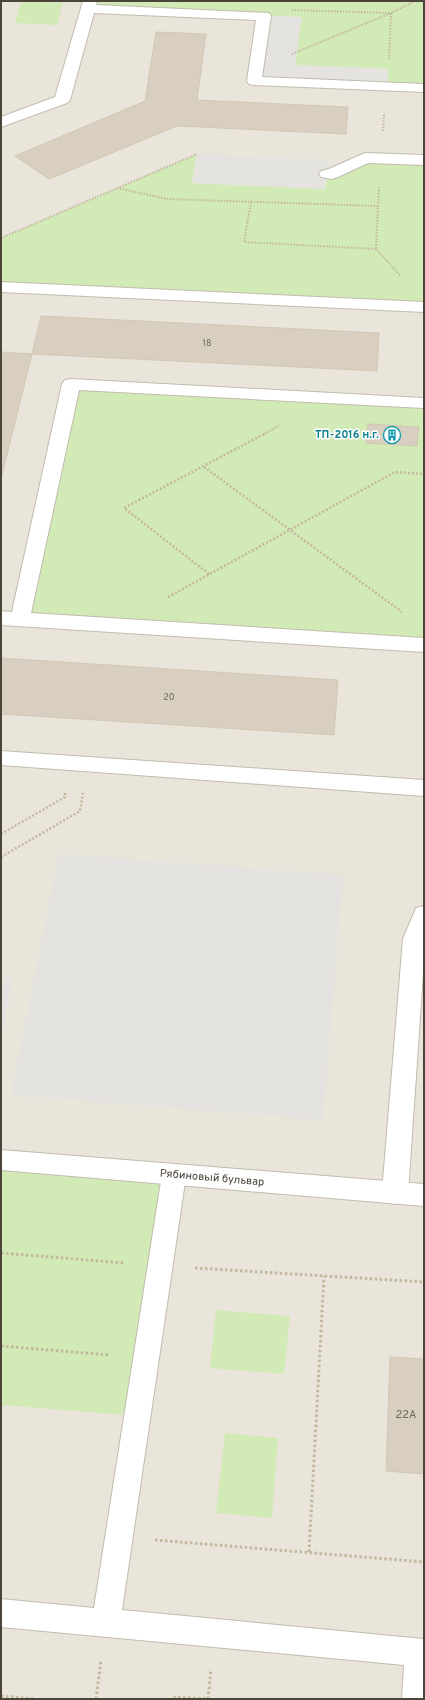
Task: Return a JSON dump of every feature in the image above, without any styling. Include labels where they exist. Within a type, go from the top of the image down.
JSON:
[{"type":"street","points":[[1,122],[62,100],[89,5],[264,16],[254,81],[424,88]]},
{"type":"street","points":[[327,174],[332,174],[365,158],[424,160]]},
{"type":"street","points":[[1,287],[424,307]]},
{"type":"street","points":[[424,403],[71,384],[11,619],[424,645]]},
{"type":"street","points":[[1,758],[424,788]]},
{"type":"street","points":[[395,1192],[414,939],[424,914]]},
{"type":"street","name":"Рябиновый бульвар","points":[[1,1160],[424,1195]]},
{"type":"street","points":[[106,1624],[174,1175]]},
{"type":"street","points":[[1,1613],[421,1653],[417,1699]]},
{"type":"path","points":[[255,74],[297,51],[391,13],[415,1]]},
{"type":"path","points":[[288,10],[391,13]]},
{"type":"path","points":[[376,249],[380,158],[391,13]]},
{"type":"path","points":[[1,238],[197,154]]},
{"type":"path","points":[[117,188],[167,199],[378,206]]},
{"type":"path","points":[[251,202],[244,242],[376,249],[403,278]]},
{"type":"path","points":[[209,574],[124,508],[332,398]]},
{"type":"path","points":[[204,467],[405,614]]},
{"type":"path","points":[[117,626],[395,472],[424,474]]},
{"type":"path","points":[[1,834],[64,797],[79,763]]},
{"type":"path","points":[[1,857],[80,811],[79,763]]},
{"type":"path","points":[[1,1253],[160,1266],[424,1282]]},
{"type":"path","points":[[308,1552],[324,1276]]},
{"type":"path","points":[[1,1346],[146,1358]]},
{"type":"path","points":[[119,1537],[424,1562]]},
{"type":"path","points":[[1,1696],[36,1699]]},
{"type":"path","points":[[175,1699],[175,1697],[210,1699]]},
{"type":"shaded area","points":[[1,1],[424,1],[424,1699],[1,1699]]},
{"type":"shaded area","points":[[264,16],[302,17],[295,65],[388,69],[387,87],[254,81]]},
{"type":"shaded area","points":[[197,154],[328,160],[325,189],[192,183]]},
{"type":"shaded area","points":[[59,854],[343,875],[323,1120],[11,1095]]},
{"type":"shaded area","points":[[1,977],[13,978],[1,1042]]},
{"type":"green space","points":[[21,1],[63,3],[57,25],[15,23]]},
{"type":"green space","points":[[90,1],[424,1],[424,88],[387,87],[388,69],[295,65],[301,17],[88,9]]},
{"type":"green space","points":[[197,154],[192,183],[325,189],[327,174],[365,158],[424,160],[424,307],[1,287],[1,238]]},
{"type":"green space","points":[[75,386],[424,404],[424,642],[23,618]]},
{"type":"green space","points":[[1,1160],[174,1175],[137,1416],[1,1405]]},
{"type":"green space","points":[[216,1310],[290,1316],[284,1374],[210,1368]]},
{"type":"green space","points":[[225,1433],[278,1438],[272,1518],[216,1513]]},
{"type":"building","points":[[156,32],[206,34],[197,100],[348,107],[346,134],[177,126],[49,179],[15,156],[145,101]]},
{"type":"building","points":[[41,316],[379,333],[377,371],[32,354]]},
{"type":"building","points":[[1,352],[32,354],[1,479]]},
{"type":"building","name":"ТП-2016 н.г.","points":[[368,424],[419,427],[417,446],[366,443]]},
{"type":"building","points":[[1,658],[338,680],[334,735],[1,714]]},
{"type":"building","points":[[390,1357],[424,1359],[424,1474],[386,1471]]},
{"type":"place","name":"ТП-2016 н.г.","points":[[392,435]]}]
